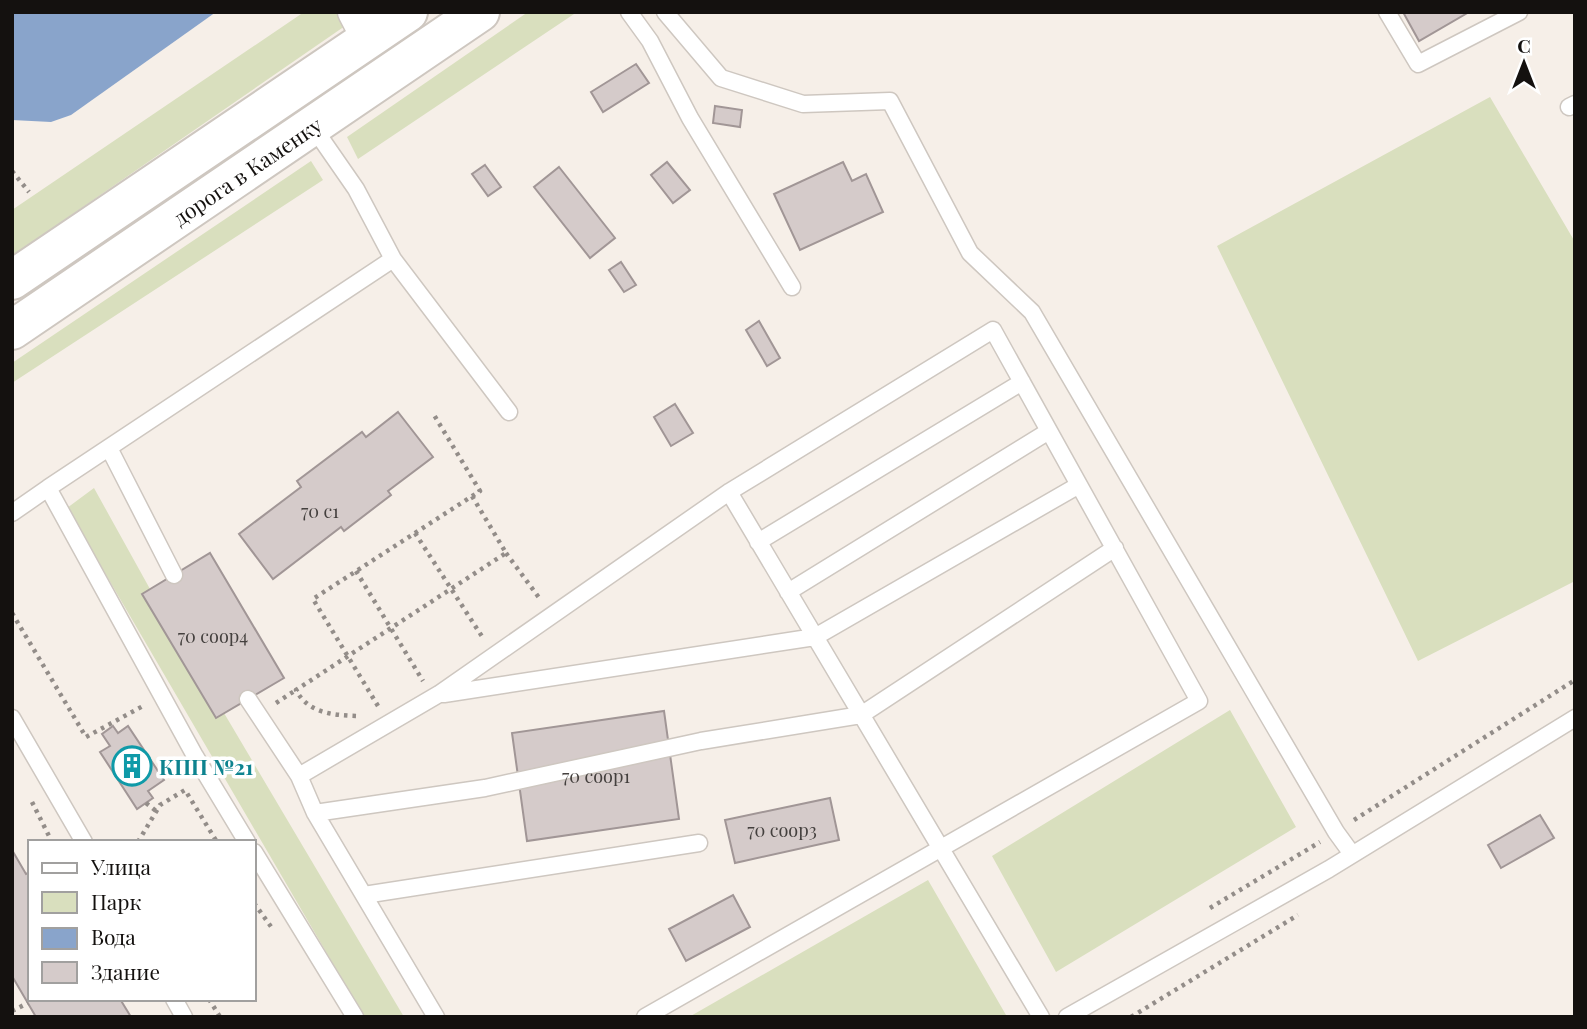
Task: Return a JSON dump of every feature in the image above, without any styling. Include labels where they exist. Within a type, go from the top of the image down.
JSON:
[{"type":"main road","name":"дорога в Каменку","points":[[12,280],[361,25],[408,12]]},
{"type":"main road","name":"дорога в Каменку","points":[[12,330],[480,12]]},
{"type":"lane","points":[[629,12],[650,41],[690,118],[792,287]]},
{"type":"lane","points":[[665,12],[721,78],[803,104],[890,101],[970,253],[1032,312],[1336,832],[1352,854]]},
{"type":"lane","points":[[1387,12],[1418,64],[1519,12]]},
{"type":"lane","points":[[313,127],[356,188],[393,259],[509,412]]},
{"type":"lane","points":[[12,513],[393,259]]},
{"type":"lane","points":[[299,776],[439,694],[729,492],[993,330],[1199,701],[645,1017]]},
{"type":"lane","points":[[758,542],[1022,382]]},
{"type":"lane","points":[[788,592],[1049,431]]},
{"type":"lane","points":[[109,448],[174,575]]},
{"type":"lane","points":[[439,694],[815,637],[1079,485]]},
{"type":"lane","points":[[48,488],[195,756],[246,840]]},
{"type":"lane","points":[[729,492],[1041,1017]]},
{"type":"lane","points":[[316,813],[485,788],[701,741],[861,715],[1115,548]]},
{"type":"lane","points":[[248,699],[299,776],[316,813],[436,1017]]},
{"type":"lane","points":[[12,718],[83,840]]},
{"type":"lane","points":[[1067,1017],[1352,854],[1575,718]]},
{"type":"lane","points":[[364,895],[699,844]]},
{"type":"lane","points":[[256,855],[355,1017]]},
{"type":"lane","points":[[175,1001],[184,1017]]},
{"type":"path","points":[[12,171],[29,192]]},
{"type":"path","points":[[370,711],[379,706],[313,599],[480,491],[434,415]]},
{"type":"path","points":[[472,496],[506,552],[554,616]]},
{"type":"path","points":[[415,533],[495,657]]},
{"type":"path","points":[[361,716],[328,715],[302,701],[296,690],[506,552]]},
{"type":"path","points":[[356,571],[421,680],[439,694]]},
{"type":"path","points":[[12,613],[86,737],[162,696]]},
{"type":"path","points":[[1200,914],[1336,832],[1575,680]]},
{"type":"path","points":[[139,840],[160,805],[185,790],[215,840]]},
{"type":"path","points":[[146,803],[156,811]]},
{"type":"path","points":[[210,1001],[220,1017]]},
{"type":"path","points":[[15,1017],[12,1012],[28,1003]]},
{"type":"green space","points":[[304,12],[338,12],[345,26],[12,256],[12,210]]},
{"type":"green space","points":[[528,12],[577,12],[358,159],[347,137]]},
{"type":"green space","points":[[1490,97],[1575,242],[1575,581],[1418,661],[1217,246]]},
{"type":"green space","points":[[311,161],[323,180],[12,383],[12,363]]},
{"type":"green space","points":[[94,488],[150,589],[143,594],[216,718],[224,713],[404,1017],[364,1017],[67,508]]},
{"type":"green space","points":[[1230,710],[1296,827],[1056,972],[992,856]]},
{"type":"green space","points":[[928,880],[1006,1015],[689,1017]]},
{"type":"water","points":[[12,12],[216,12],[71,115],[51,122],[12,120]]},
{"type":"building","points":[[1403,12],[1469,12],[1419,41]]},
{"type":"building","points":[[636,64],[649,83],[603,112],[591,92]]},
{"type":"building","points":[[715,106],[742,110],[740,127],[713,123]]},
{"type":"building","points":[[667,162],[690,190],[673,203],[651,175]]},
{"type":"building","points":[[843,162],[852,181],[866,174],[883,212],[800,250],[774,194]]},
{"type":"building","points":[[485,165],[501,187],[488,196],[472,174]]},
{"type":"building","points":[[559,167],[615,238],[590,258],[534,187]]},
{"type":"building","points":[[621,262],[636,285],[624,292],[609,270]]},
{"type":"building","points":[[759,321],[780,358],[767,366],[746,330]]},
{"type":"building","points":[[675,404],[693,433],[671,446],[654,417]]},
{"type":"building","points":[[398,412],[433,457],[388,491],[391,495],[344,531],[341,527],[273,579],[239,534],[301,487],[297,481],[362,432],[366,437]]},
{"type":"building","points":[[210,553],[284,678],[216,718],[142,594]]},
{"type":"building","points":[[664,711],[679,819],[527,841],[512,733]]},
{"type":"building","name":"КПП №21","points":[[113,726],[118,733],[128,726],[164,780],[148,791],[153,798],[137,809],[100,752],[110,746],[102,734]]},
{"type":"building","points":[[830,798],[839,840],[735,863],[725,820]]},
{"type":"building","points":[[1540,815],[1554,838],[1501,868],[1488,845]]},
{"type":"building","points":[[12,850],[26,874],[28,873],[28,1001],[121,1001],[131,1017],[36,1017],[12,976]]},
{"type":"building","points":[[733,895],[750,927],[686,961],[669,929]]},
{"type":"place","name":"КПП №21","points":[[132,766]]}]
